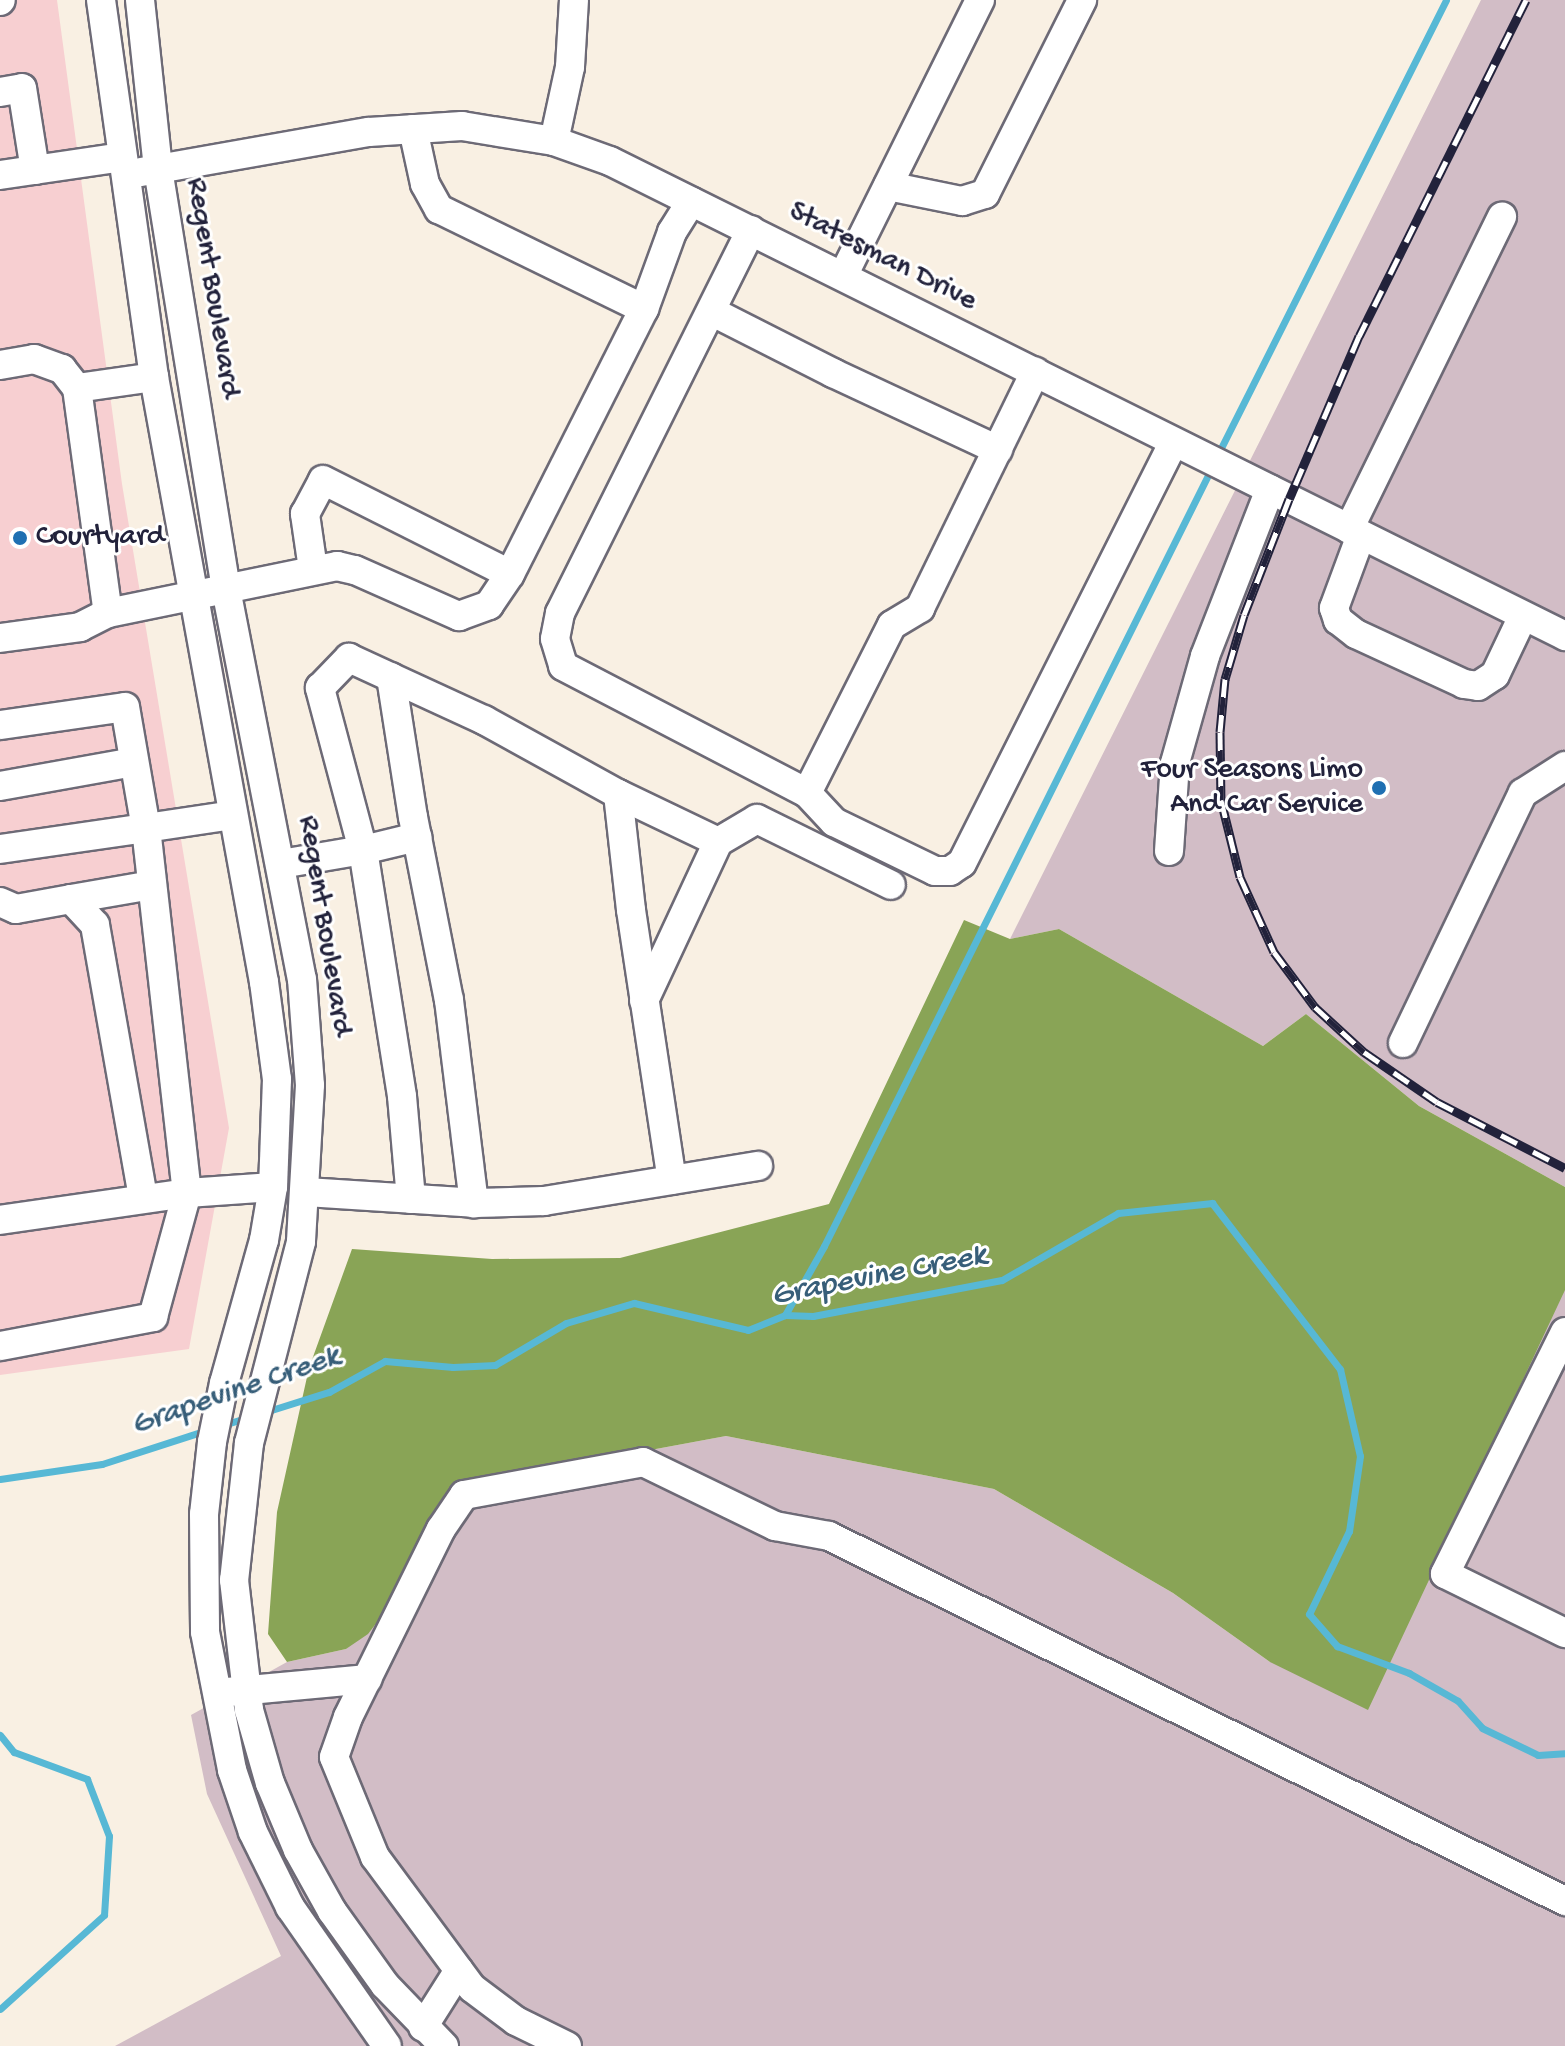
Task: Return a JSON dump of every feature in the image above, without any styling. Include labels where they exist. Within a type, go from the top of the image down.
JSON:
[{"type":"street","points":[[101,0],[154,377],[264,982],[277,1079],[273,1187],[212,1442],[204,1514],[205,1632],[232,1770],[253,1832],[300,1922],[387,2046]]},
{"type":"street","name":"Regent Boulevard","points":[[140,0],[158,169],[226,589],[304,994],[310,1085],[301,1242],[249,1443],[234,1580],[246,1689],[270,1783],[298,1850],[332,1911],[385,1985],[434,2036]]},
{"type":"street","points":[[554,141],[570,67],[574,0]]},
{"type":"street","points":[[843,276],[980,0]]},
{"type":"street","points":[[888,186],[962,201],[985,194],[1082,0]]},
{"type":"street","points":[[0,92],[22,88],[35,170]]},
{"type":"street","name":"Statesman Drive","points":[[0,175],[123,165],[158,169],[369,132],[413,129],[462,126],[554,141],[610,161],[751,230],[1565,636]]},
{"type":"street","points":[[413,129],[425,184],[439,209],[644,309]]},
{"type":"street","points":[[0,638],[80,627],[108,613],[337,566],[355,570],[459,616],[475,613],[489,605],[510,574],[644,309],[672,232],[691,201]]},
{"type":"street","points":[[1502,216],[1355,532],[1334,608],[1338,620],[1356,634],[1464,684],[1478,686],[1495,675],[1523,616]]},
{"type":"street","points":[[751,230],[713,312],[560,613],[555,639],[563,666],[807,793],[834,822],[935,871],[950,871],[962,863],[1174,442]]},
{"type":"street","points":[[713,312],[833,373],[998,450]]},
{"type":"street","points":[[0,365],[34,359],[62,369],[77,388],[108,613]]},
{"type":"street","points":[[807,793],[892,625],[920,608],[1035,372]]},
{"type":"street","points":[[77,388],[154,377]]},
{"type":"street","points":[[313,569],[305,514],[323,480],[510,574]]},
{"type":"street","points":[[1169,851],[1175,763],[1197,686],[1264,486]]},
{"type":"street","points":[[411,1199],[402,1096],[363,850],[320,688],[349,658],[484,720],[618,794],[718,842]]},
{"type":"street","points":[[391,677],[417,837],[449,1000],[474,1203]]},
{"type":"street","points":[[0,725],[125,707],[146,828],[187,1193],[153,1317],[0,1346]]},
{"type":"street","points":[[0,786],[134,762]]},
{"type":"street","points":[[1403,1043],[1523,793],[1565,766]]},
{"type":"street","points":[[618,794],[644,1001],[672,1180]]},
{"type":"street","points":[[0,849],[233,815]]},
{"type":"street","points":[[644,1001],[718,842],[757,819],[891,885]]},
{"type":"street","points":[[281,864],[417,837]]},
{"type":"street","points":[[0,902],[16,909],[152,885]]},
{"type":"street","points":[[71,899],[95,925],[143,1198]]},
{"type":"street","points":[[306,1192],[474,1203],[544,1201],[758,1166]]},
{"type":"street","points":[[0,1220],[143,1198],[273,1187]]},
{"type":"street","points":[[1565,1332],[1445,1574],[1565,1633]]},
{"type":"street","points":[[567,2046],[516,2021],[472,1988],[375,1857],[334,1757],[348,1717],[441,1529],[464,1495],[643,1462],[775,1526],[829,1536],[1565,1901]]},
{"type":"street","points":[[215,1695],[246,1689],[367,1679]]},
{"type":"street","points":[[434,2036],[459,1970]]},
{"type":"shaded area","points":[[0,0],[57,0],[122,484],[229,1128],[189,1349],[0,1375]]},
{"type":"shaded area","points":[[1481,0],[1565,0],[1565,1187],[1419,1106],[1306,1014],[1263,1046],[1059,929],[1010,939]]},
{"type":"shaded area","points":[[1565,1288],[1565,2046],[115,2046],[281,1956],[207,1794],[191,1715],[287,1662],[346,1649],[381,1617],[421,1537],[455,1494],[500,1472],[575,1464],[726,1436],[994,1489],[1173,1593],[1270,1662]]},
{"type":"green space","points":[[964,920],[1010,939],[1059,929],[1263,1046],[1306,1014],[1419,1106],[1565,1187],[1565,1290],[1368,1710],[1270,1662],[1173,1593],[994,1489],[726,1436],[575,1464],[500,1472],[455,1494],[421,1537],[381,1617],[368,1634],[346,1649],[287,1662],[268,1634],[277,1512],[309,1368],[352,1249],[492,1259],[620,1258],[829,1204]]},
{"type":"waterway","points":[[1217,456],[1446,0]]},
{"type":"waterway","points":[[785,1315],[824,1246],[1212,467]]},
{"type":"waterway","name":"Grapevine Creek","points":[[265,1412],[329,1392],[385,1361],[453,1367],[495,1365],[566,1323],[634,1303],[748,1330],[785,1315],[813,1316],[1002,1280],[1118,1213],[1212,1203],[1340,1369],[1360,1456],[1349,1531],[1309,1614],[1337,1646],[1409,1673],[1458,1701],[1482,1728],[1538,1755],[1565,1753]]},
{"type":"waterway","name":"Grapevine Creek","points":[[223,1425],[249,1417]]},
{"type":"waterway","name":"Grapevine Creek","points":[[0,1479],[102,1464],[207,1430]]},
{"type":"waterway","name":"Grapevine Creek","points":[[0,1735],[14,1752],[87,1779],[109,1836],[104,1915],[0,2009]]},
{"type":"railway","points":[[1526,0],[1359,336],[1289,499],[1244,615],[1225,679],[1220,732],[1221,800],[1240,877],[1274,952],[1315,1007],[1364,1052],[1437,1102],[1565,1168]]},
{"type":"place","name":"Courtyard","points":[[20,538]]},
{"type":"place","name":"Four Seasons Limo And Car Service","points":[[1379,788]]}]
